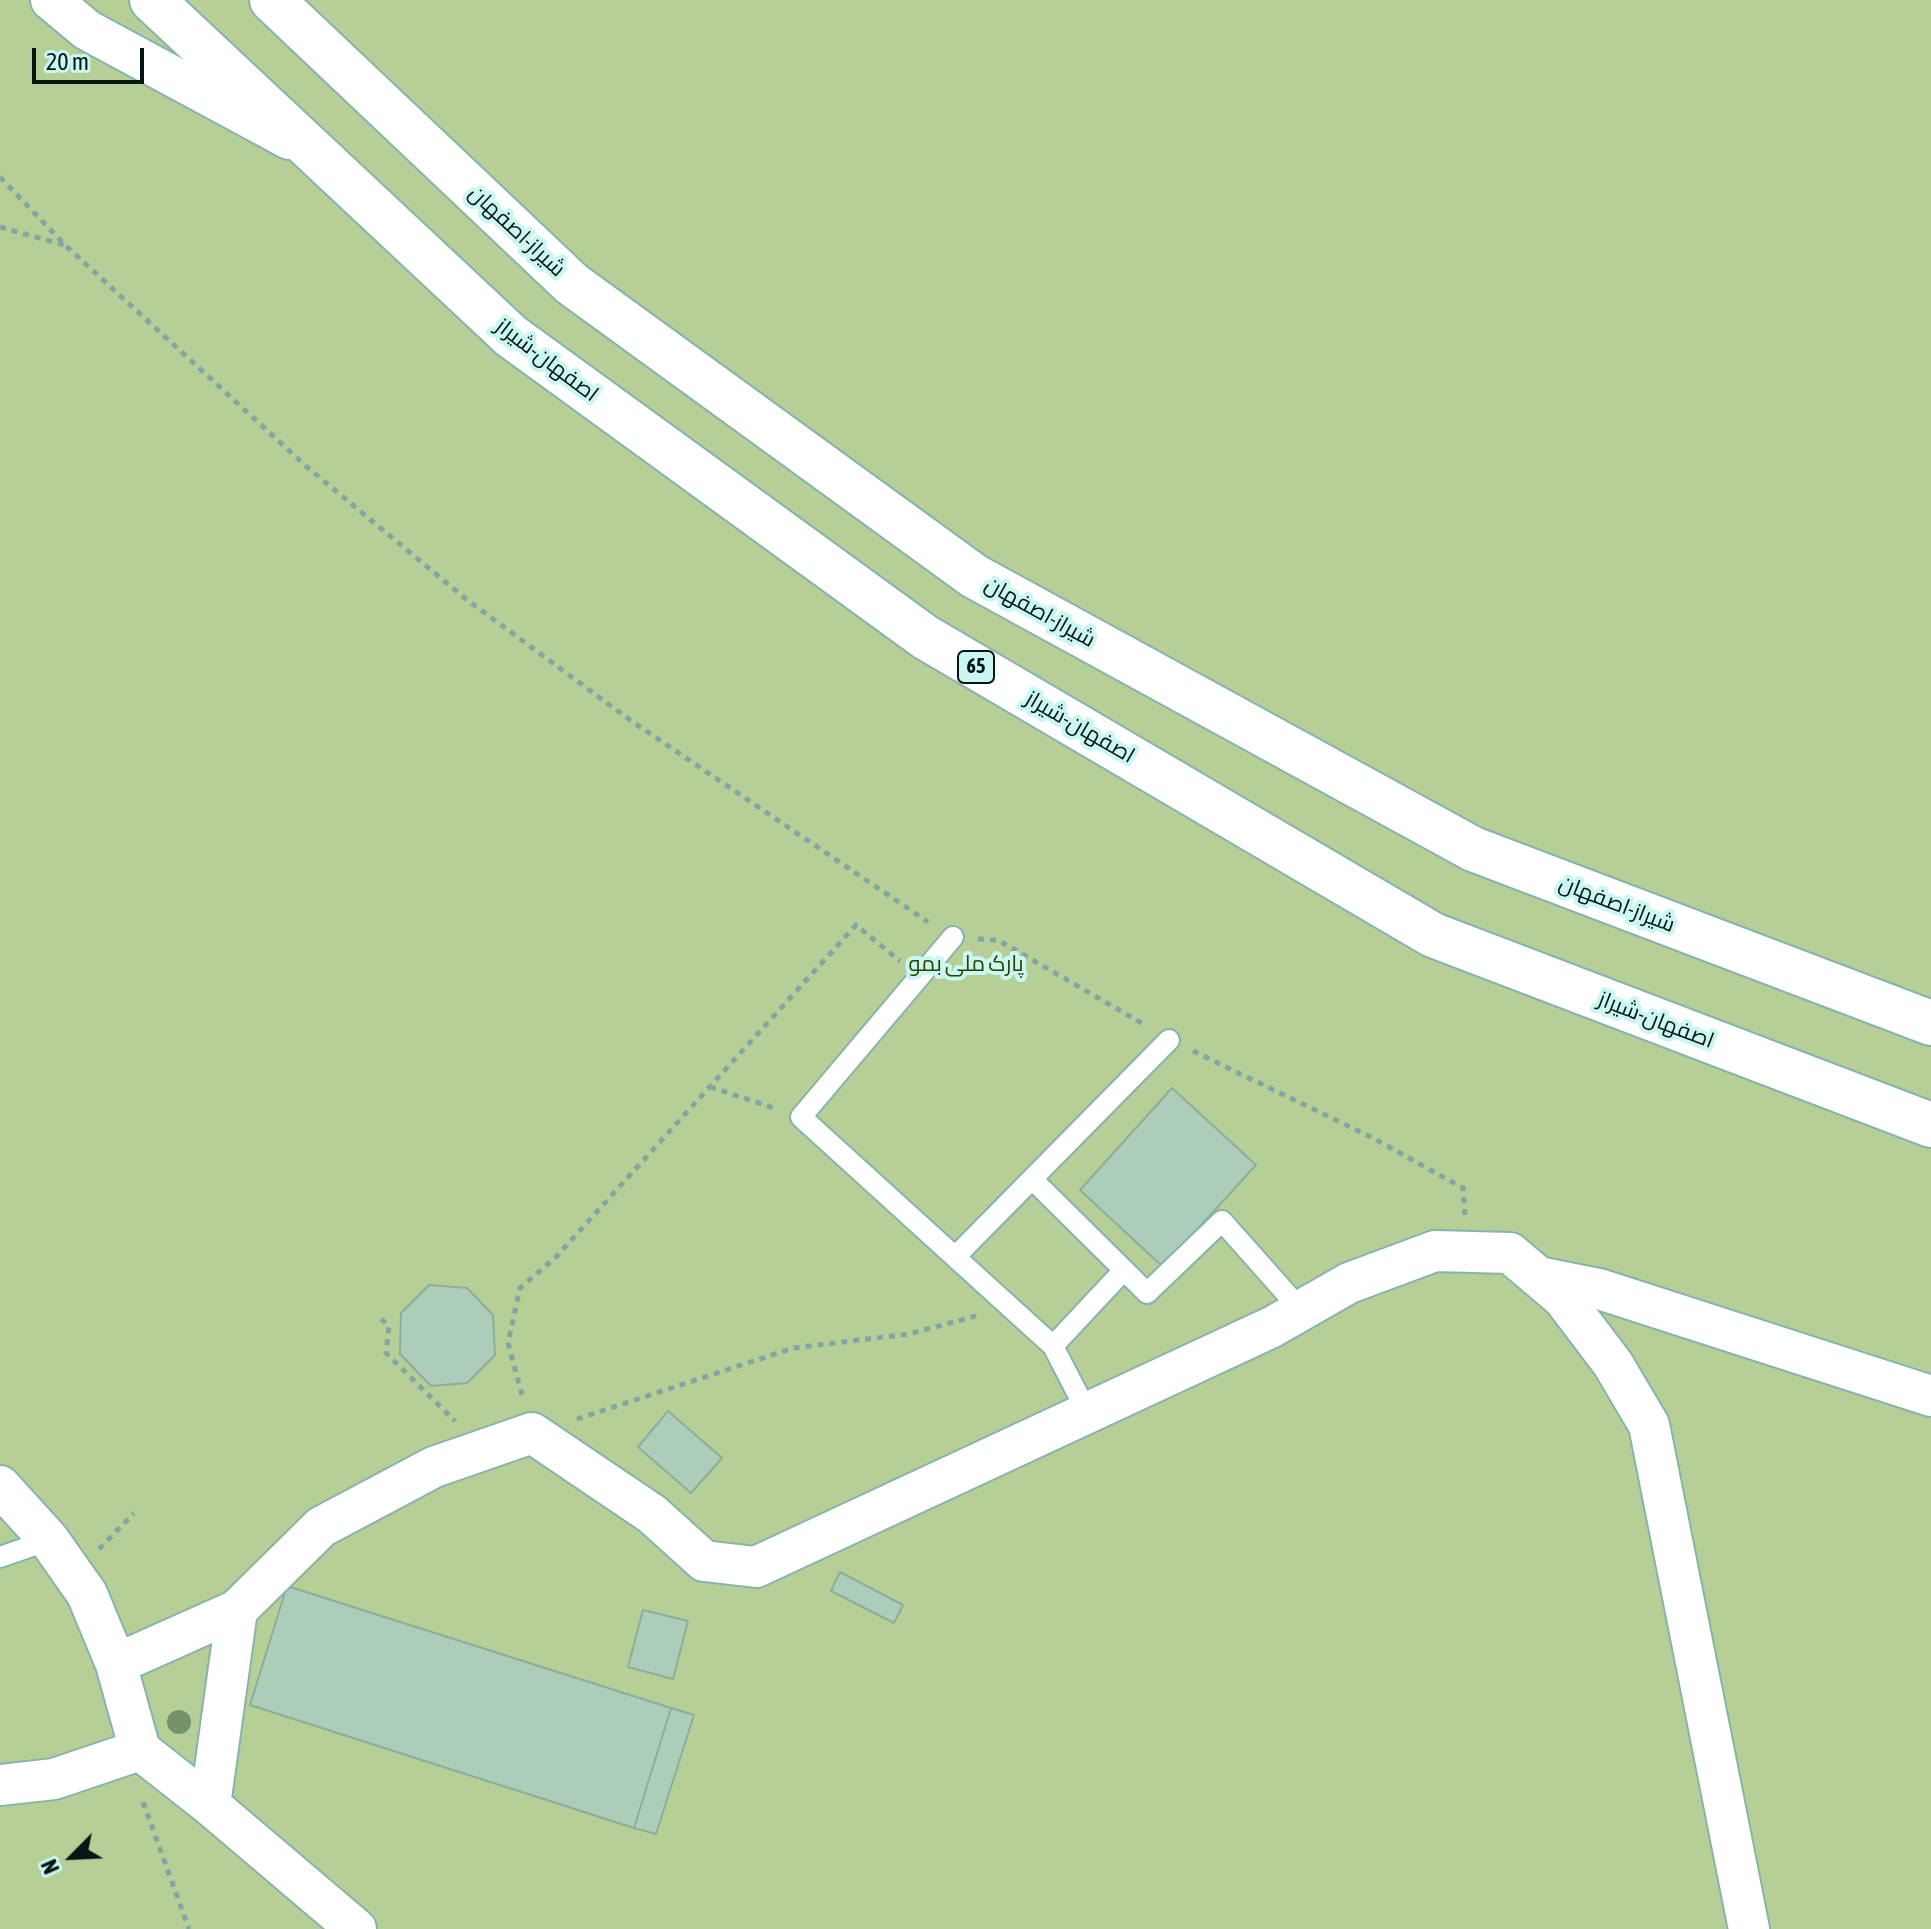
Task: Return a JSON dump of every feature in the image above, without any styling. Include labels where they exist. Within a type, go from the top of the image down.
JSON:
[{"type":"highway","name":"اصفهان-شیراز","points":[[152,0],[511,336],[938,645],[1433,935],[1931,1125]]},
{"type":"highway","name":"شیراز-اصفهان","points":[[272,0],[572,284],[974,576],[1473,849],[1931,1023]]},
{"type":"street","points":[[51,0],[87,30],[314,153]]},
{"type":"street","points":[[116,1664],[237,1610],[321,1527],[434,1467],[532,1433],[652,1514],[704,1561],[756,1567],[1272,1327],[1349,1283],[1435,1251],[1510,1253],[1563,1298],[1613,1364],[1649,1425],[1749,1929]]},
{"type":"street","points":[[1539,1277],[1599,1289],[1931,1396]]},
{"type":"street","points":[[0,1486],[49,1540],[87,1594],[116,1664],[132,1753],[210,1805],[356,1929]]},
{"type":"street","points":[[210,1805],[237,1610]]},
{"type":"street","points":[[0,1785],[54,1779],[132,1753]]},
{"type":"lane","points":[[953,937],[801,1117],[1053,1346],[1087,1412]]},
{"type":"lane","points":[[955,1257],[1169,1040]]},
{"type":"lane","points":[[1032,1179],[1147,1293],[1222,1221],[1301,1310]]},
{"type":"lane","points":[[1053,1346],[1124,1270]]},
{"type":"lane","points":[[0,1557],[49,1540]]},
{"type":"path","points":[[0,177],[65,245],[307,467],[466,599],[642,729],[907,910],[953,937],[998,940],[1065,976],[1169,1040],[1373,1138],[1463,1188],[1467,1252]]},
{"type":"path","points":[[0,227],[65,245]]},
{"type":"path","points":[[919,976],[856,925],[556,1257],[520,1288],[508,1343],[532,1433],[793,1348],[909,1334],[1010,1306]]},
{"type":"path","points":[[710,1087],[801,1117]]},
{"type":"path","points":[[381,1319],[389,1326],[386,1353],[484,1450]]},
{"type":"path","points":[[74,1575],[134,1513]]},
{"type":"path","points":[[132,1753],[189,1929]]},
{"type":"green space","name":"پارک ملی بمو","points":[[0,0],[1931,0],[1931,1929],[0,1929]]},
{"type":"building","points":[[1172,1088],[1256,1165],[1163,1267],[1080,1190]]},
{"type":"building","points":[[429,1285],[467,1288],[493,1315],[495,1355],[467,1383],[431,1386],[400,1354],[401,1313]]},
{"type":"building","points":[[668,1411],[722,1458],[691,1493],[638,1447]]},
{"type":"building","points":[[840,1572],[903,1605],[894,1623],[831,1591]]},
{"type":"building","points":[[287,1586],[671,1708],[634,1828],[250,1705]]},
{"type":"building","points":[[643,1610],[688,1621],[673,1679],[628,1667]]},
{"type":"building","points":[[671,1708],[694,1715],[656,1834],[634,1828]]}]
